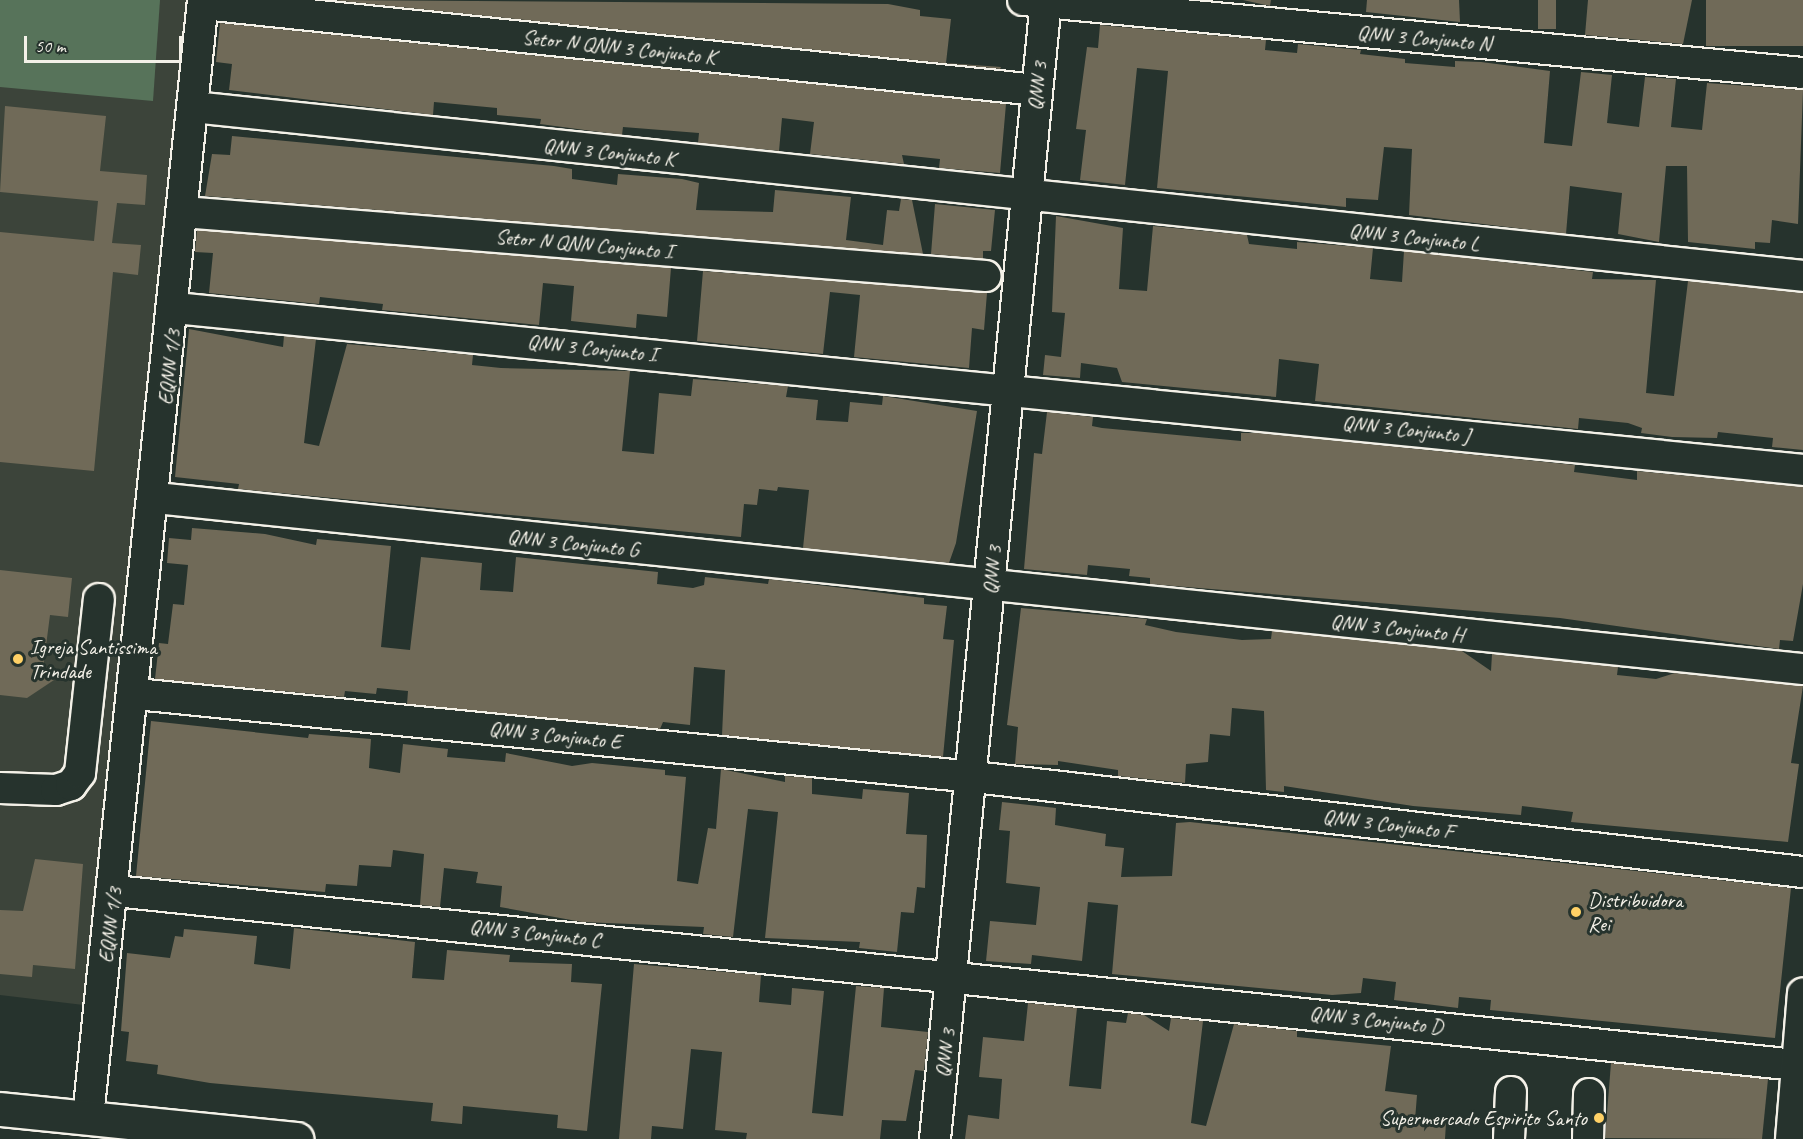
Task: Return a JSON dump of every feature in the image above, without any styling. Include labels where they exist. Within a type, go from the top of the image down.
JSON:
[{"type":"main road","points":[[0,1109],[296,1139]]},
{"type":"street","name":"QNN 3 Conjunto N","points":[[1038,1],[1803,73]]},
{"type":"street","name":"QNN 3","points":[[935,1139],[955,974],[1010,389],[1036,90],[1038,1]]},
{"type":"street","name":"Setor N QNN 3 Conjunto K","points":[[203,2],[1036,90]]},
{"type":"street","name":"EQNN 1/3","points":[[88,1117],[132,734],[203,2]]},
{"type":"street","name":"QNN 3 Conjunto K","points":[[193,107],[1025,198]]},
{"type":"street","name":"QNN 3 Conjunto L","points":[[1025,198],[1803,276]]},
{"type":"street","name":"Setor N QNN Conjunto I","points":[[183,212],[985,276]]},
{"type":"street","name":"QNN 3 Conjunto I","points":[[175,308],[1010,389]]},
{"type":"street","name":"QNN 3 Conjunto J","points":[[1010,389],[1803,470]]},
{"type":"street","name":"QNN 3 Conjunto G","points":[[156,498],[990,587]]},
{"type":"street","name":"QNN 3 Conjunto H","points":[[990,587],[1803,669]]},
{"type":"street","points":[[0,788],[56,790],[71,784],[80,773],[99,599]]},
{"type":"street","name":"QNN 3 Conjunto E","points":[[136,694],[974,777]]},
{"type":"street","points":[[86,730],[132,734]]},
{"type":"street","name":"QNN 3 Conjunto F","points":[[974,777],[1803,872]]},
{"type":"street","name":"QNN 3 Conjunto C","points":[[115,891],[955,974]]},
{"type":"street","name":"QNN 3 Conjunto D","points":[[955,974],[1797,1065]]},
{"type":"street","points":[[1791,1139],[1803,993]]},
{"type":"street","points":[[1509,1139],[1510,1092]]},
{"type":"street","points":[[1588,1139],[1589,1094]]},
{"type":"shaded area","points":[[0,0],[186,0],[92,1006],[0,995]]},
{"type":"green space","points":[[0,0],[160,0],[153,101],[0,87]]},
{"type":"building","points":[[332,0],[888,4],[920,10],[920,16],[951,19],[946,63],[1001,67],[1000,69]]},
{"type":"building","points":[[1243,0],[1271,0],[1270,6]]},
{"type":"building","points":[[1367,0],[1459,0],[1460,22],[1366,12]]},
{"type":"building","points":[[1538,0],[1556,0],[1556,29],[1538,29]]},
{"type":"building","points":[[1588,0],[1692,0],[1683,44],[1585,35]]},
{"type":"building","points":[[1706,0],[1803,0],[1803,46],[1706,46]]},
{"type":"building","points":[[220,23],[1006,104],[1000,173],[939,168],[940,159],[902,155],[904,164],[810,154],[814,122],[782,118],[779,151],[698,143],[699,133],[623,127],[622,135],[540,124],[541,119],[497,115],[497,108],[434,102],[433,115],[229,90],[232,64],[216,62]]},
{"type":"building","points":[[1100,25],[1266,40],[1265,50],[1297,53],[1298,44],[1361,50],[1360,54],[1405,59],[1405,63],[1455,67],[1455,61],[1481,62],[1550,71],[1544,143],[1572,146],[1581,72],[1612,75],[1607,123],[1639,127],[1645,77],[1676,79],[1671,127],[1702,130],[1707,83],[1803,90],[1798,224],[1772,220],[1770,243],[1755,242],[1755,249],[1688,242],[1687,166],[1666,166],[1659,242],[1618,234],[1622,193],[1570,186],[1566,234],[1409,215],[1412,149],[1384,147],[1378,200],[1346,198],[1346,207],[1157,188],[1168,71],[1137,68],[1125,185],[1080,180],[1086,130],[1076,129],[1087,47],[1098,48]]},
{"type":"building","points":[[5,106],[106,116],[100,171],[147,175],[145,205],[117,203],[112,243],[141,245],[138,275],[113,272],[94,471],[0,462],[0,232],[94,241],[98,201],[0,192]]},
{"type":"building","points":[[232,136],[554,166],[572,169],[572,179],[617,185],[618,174],[682,179],[699,183],[696,210],[773,212],[775,190],[851,197],[846,240],[883,245],[887,210],[899,211],[901,199],[912,200],[923,254],[205,196],[212,154],[230,155]]},
{"type":"building","points":[[935,204],[995,210],[991,251],[983,251],[983,259],[931,254]]},
{"type":"building","points":[[1056,216],[1123,228],[1119,289],[1147,291],[1153,226],[1247,235],[1249,244],[1297,249],[1297,242],[1373,248],[1370,279],[1402,282],[1404,251],[1593,272],[1592,279],[1656,280],[1646,393],[1674,396],[1688,281],[1803,293],[1803,450],[1772,447],[1773,438],[1718,432],[1717,438],[1672,437],[1641,433],[1642,428],[1628,423],[1579,418],[1578,429],[1315,401],[1319,364],[1279,359],[1276,397],[1122,382],[1117,368],[1081,363],[1080,378],[1043,375],[1045,355],[1061,357],[1065,313],[1052,312]]},
{"type":"building","points":[[197,230],[671,268],[667,317],[637,314],[636,328],[571,321],[574,286],[543,283],[539,325],[382,310],[383,304],[320,297],[319,304],[209,293],[213,253],[195,252]]},
{"type":"building","points":[[703,271],[987,293],[984,330],[972,328],[969,368],[854,357],[860,295],[830,292],[823,354],[697,341]]},
{"type":"building","points":[[189,329],[283,347],[284,336],[316,339],[304,443],[319,446],[347,344],[473,355],[472,365],[501,368],[630,371],[622,451],[654,454],[659,393],[691,396],[693,379],[788,386],[786,397],[818,400],[816,420],[848,422],[850,402],[882,405],[883,396],[977,411],[956,543],[949,563],[803,548],[809,490],[778,487],[777,491],[759,489],[757,505],[744,504],[741,537],[238,489],[239,484],[175,477]]},
{"type":"building","points":[[1047,412],[1093,417],[1092,426],[1102,428],[1241,441],[1241,433],[1260,433],[1575,465],[1574,472],[1637,480],[1637,471],[1803,487],[1803,584],[1793,641],[1780,640],[1779,649],[1560,618],[1150,584],[1150,578],[1129,576],[1130,569],[1088,565],[1087,575],[1024,569],[1034,453],[1042,454]]},
{"type":"building","points":[[192,528],[265,534],[316,545],[317,539],[391,546],[381,647],[410,650],[421,557],[482,563],[480,590],[513,592],[516,557],[658,572],[657,584],[693,588],[704,585],[705,577],[768,584],[769,579],[924,598],[924,604],[947,606],[943,639],[954,640],[943,757],[722,735],[725,670],[694,667],[690,725],[663,722],[660,729],[407,704],[408,691],[377,688],[376,694],[345,691],[344,697],[155,679],[159,643],[168,644],[173,604],[184,605],[188,565],[167,563],[169,538],[191,540]]},
{"type":"building","points":[[0,570],[72,578],[68,617],[50,615],[42,677],[54,680],[27,698],[0,695]]},
{"type":"building","points":[[1021,608],[1147,619],[1145,625],[1176,632],[1242,640],[1271,639],[1272,631],[1462,651],[1491,671],[1492,654],[1618,667],[1617,675],[1656,679],[1675,673],[1803,686],[1791,763],[1799,764],[1788,842],[1571,822],[1573,812],[1522,806],[1521,815],[1413,806],[1284,786],[1284,792],[1266,790],[1264,711],[1232,708],[1230,736],[1210,734],[1208,762],[1186,764],[1185,783],[1118,776],[1118,770],[1058,761],[1058,765],[1015,764],[1018,727],[1007,725]]},
{"type":"building","points":[[151,721],[308,738],[309,734],[371,739],[369,768],[400,773],[403,744],[448,749],[447,757],[505,762],[506,753],[572,766],[592,763],[665,770],[665,775],[686,777],[677,881],[698,884],[708,828],[716,829],[721,769],[785,782],[785,776],[812,778],[812,794],[862,799],[863,789],[909,793],[906,834],[927,835],[925,888],[917,887],[914,913],[901,912],[897,952],[859,948],[860,942],[765,938],[778,812],[748,809],[733,937],[703,934],[704,927],[582,922],[500,907],[502,886],[476,883],[478,872],[444,868],[440,907],[420,905],[424,854],[393,850],[391,867],[359,865],[357,886],[326,884],[325,892],[136,876]]},
{"type":"building","points":[[1002,802],[1056,808],[1055,825],[1106,834],[1105,846],[1124,848],[1121,877],[1172,876],[1176,823],[1190,822],[1791,888],[1775,1038],[1490,1010],[1491,1000],[1459,997],[1458,1008],[1394,1000],[1396,982],[1363,978],[1361,993],[1332,995],[1112,974],[1118,905],[1088,902],[1082,961],[1032,955],[1031,964],[986,961],[990,921],[1036,925],[1040,887],[1006,883],[1010,831],[999,830]]},
{"type":"building","points":[[35,859],[83,864],[75,969],[33,965],[32,977],[0,974],[0,910],[23,911]]},
{"type":"building","points":[[294,928],[415,942],[412,978],[444,980],[447,950],[510,955],[509,962],[572,964],[571,982],[602,984],[587,1131],[557,1128],[558,1115],[463,1106],[462,1124],[431,1121],[433,1103],[210,1083],[157,1074],[158,1065],[126,1061],[129,1032],[121,1031],[127,953],[170,958],[175,936],[183,937],[184,929],[257,936],[254,964],[290,969]]},
{"type":"building","points":[[634,964],[761,975],[759,1002],[791,1005],[792,988],[824,991],[812,1113],[843,1116],[856,986],[884,988],[881,1027],[928,1032],[924,1071],[915,1070],[906,1121],[882,1120],[880,1139],[746,1139],[747,1133],[715,1130],[722,1052],[691,1049],[683,1129],[652,1126],[651,1139],[619,1139]]},
{"type":"building","points":[[1028,1003],[1077,1008],[1069,1086],[1101,1089],[1107,1021],[1126,1023],[1128,1013],[1144,1015],[1169,1031],[1171,1018],[1203,1021],[1191,1123],[1206,1126],[1234,1024],[1297,1031],[1297,1037],[1391,1046],[1385,1091],[1417,1095],[1415,1120],[1446,1123],[1445,1139],[965,1139],[968,1115],[999,1119],[1002,1079],[979,1077],[983,1037],[1024,1041]]},
{"type":"building","points":[[1611,1063],[1768,1079],[1762,1139],[1605,1138]]},
{"type":"place","name":"Igreja Santissima Trindade","points":[[18,659]]},
{"type":"place","name":"Distribuidora Rei","points":[[1576,912]]},
{"type":"place","name":"Supermercado Espirito Santo","points":[[1599,1118]]}]
